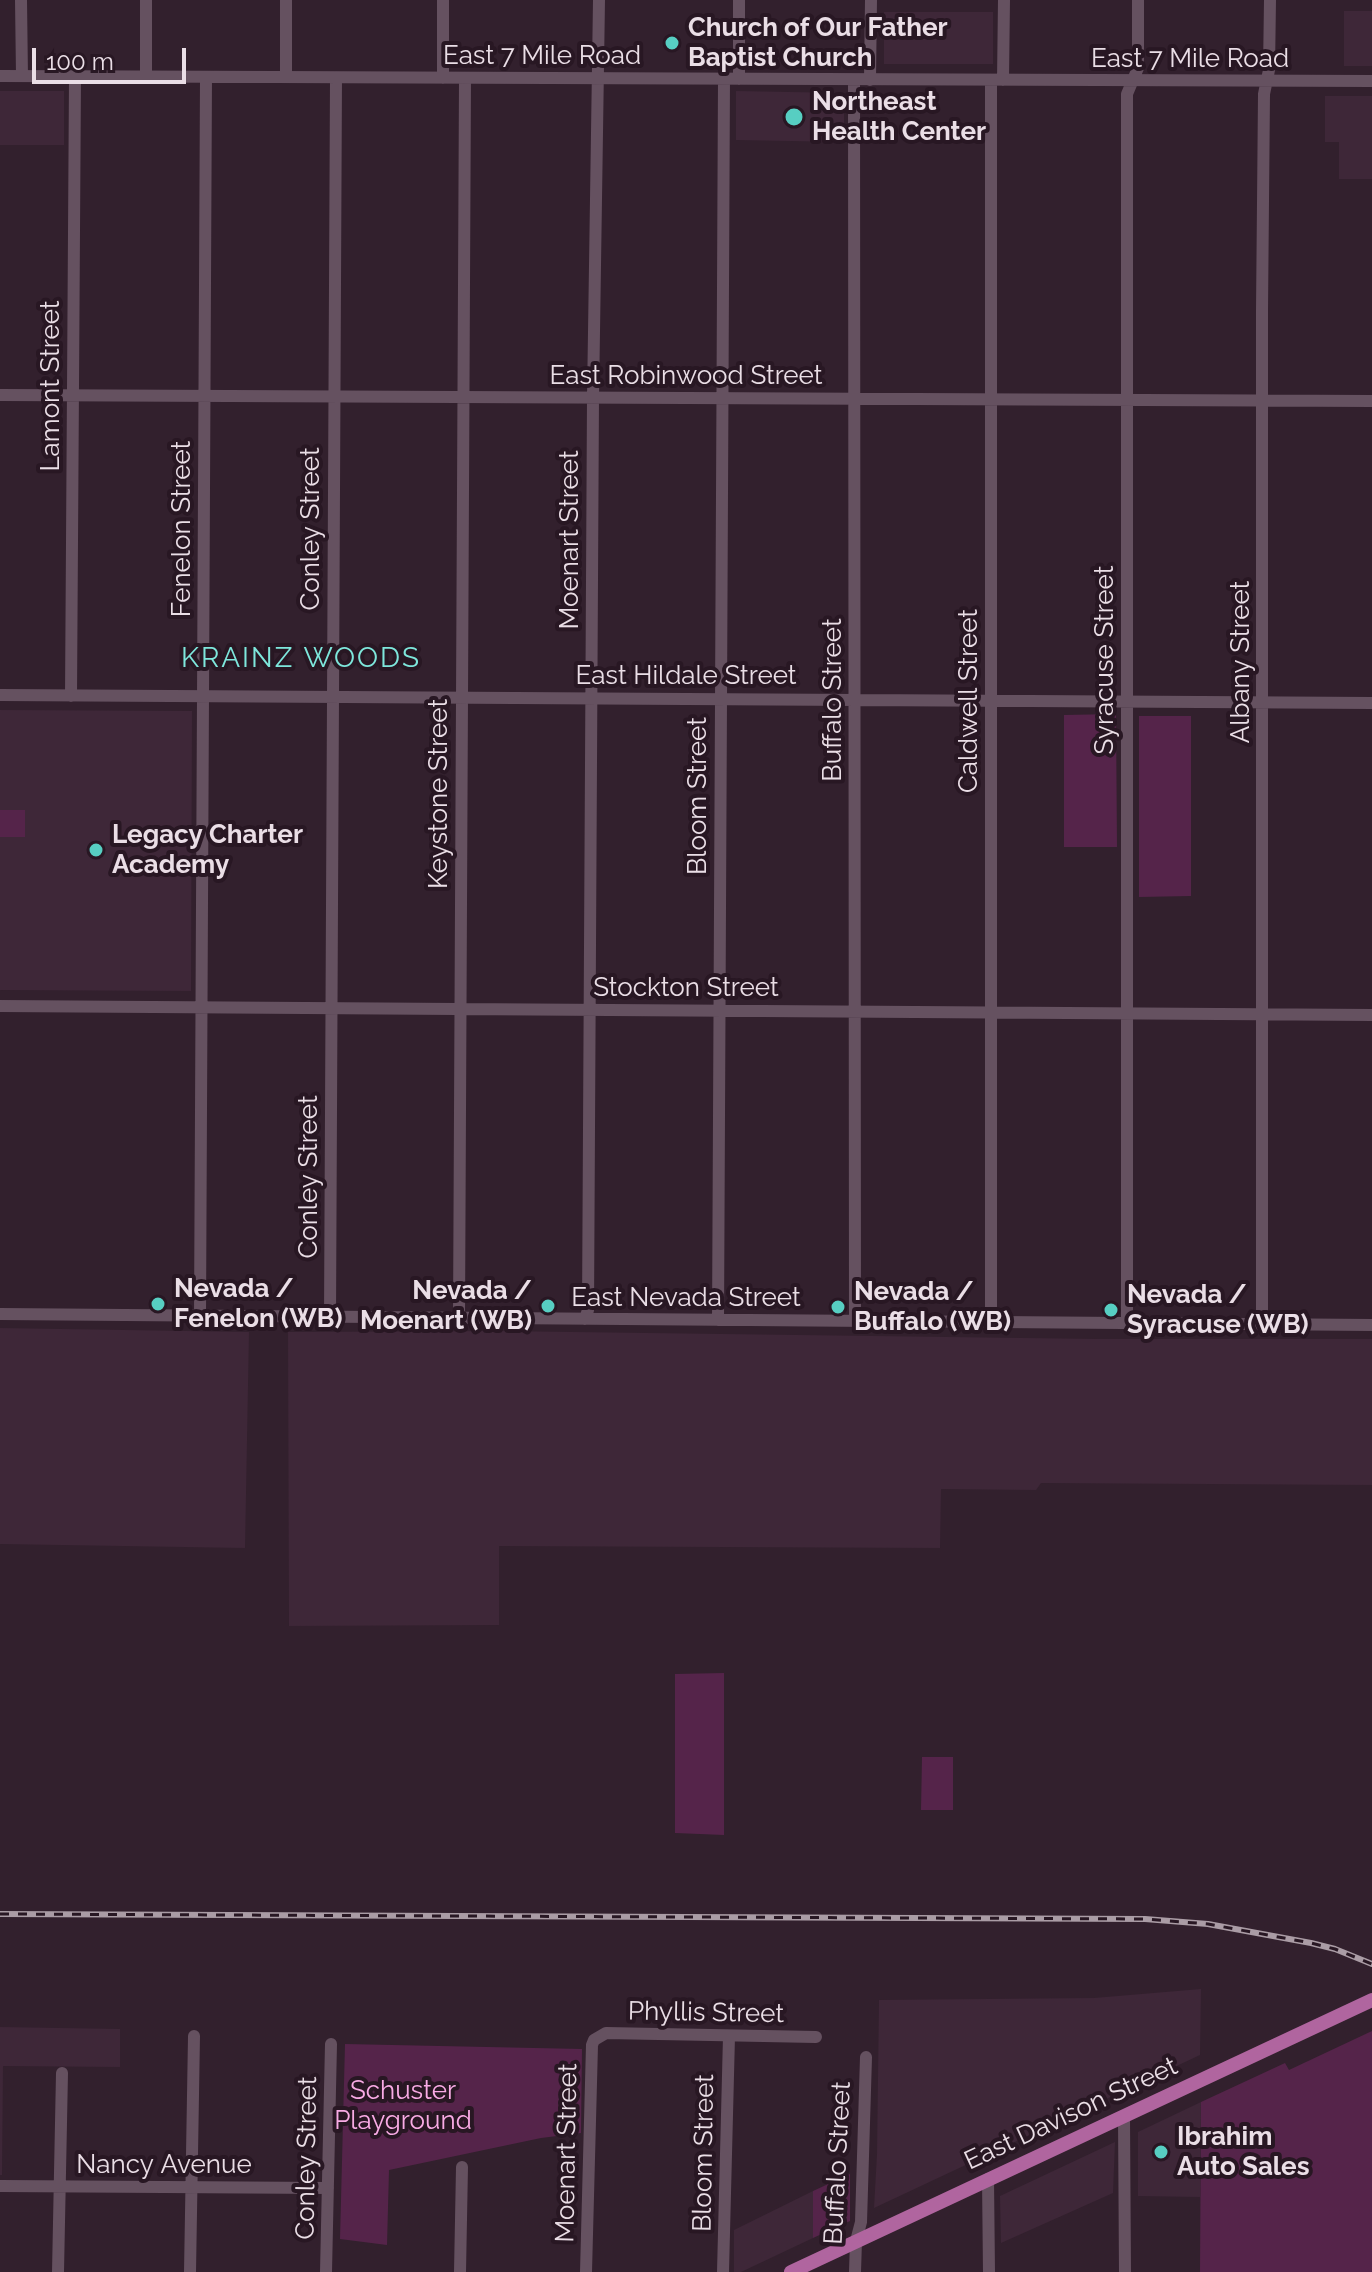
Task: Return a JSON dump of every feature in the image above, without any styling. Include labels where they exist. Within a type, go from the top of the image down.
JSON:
[{"type":"main road","name":"East Davison Street","points":[[791,2272],[1367,2006]]},
{"type":"street","points":[[21,0],[22,76]]},
{"type":"street","points":[[146,0],[146,77]]},
{"type":"street","points":[[443,0],[443,78]]},
{"type":"street","name":"Moenart Street","points":[[585,1319],[588,1313],[593,398],[599,0]]},
{"type":"street","points":[[739,0],[739,79]]},
{"type":"street","points":[[870,80],[871,0]]},
{"type":"street","name":"Caldwell Street","points":[[991,1322],[991,400],[997,80],[1004,0]]},
{"type":"street","name":"Syracuse Street","points":[[1127,1323],[1127,94],[1138,68],[1138,0]]},
{"type":"street","name":"Albany Street","points":[[1262,1324],[1264,94],[1269,70],[1270,0]]},
{"type":"street","points":[[286,3],[286,77]]},
{"type":"street","name":"East 7 Mile Road","points":[[0,76],[1372,81]]},
{"type":"street","name":"Lamont Street","points":[[71,696],[75,77]]},
{"type":"street","name":"Fenelon Street","points":[[200,1316],[206,77]]},
{"type":"street","name":"Conley Street","points":[[330,1317],[336,78]]},
{"type":"street","name":"Keystone Street","points":[[459,1318],[465,78]]},
{"type":"street","name":"Bloom Street","points":[[718,1320],[724,79]]},
{"type":"street","name":"Buffalo Street","points":[[854,80],[855,1321]]},
{"type":"street","name":"East Robinwood Street","points":[[0,395],[1372,401]]},
{"type":"street","name":"East Hildale Street","points":[[0,695],[1372,703]]},
{"type":"street","name":"Stockton Street","points":[[0,1006],[1372,1015]]},
{"type":"street","name":"East Nevada Street","points":[[0,1314],[1372,1325]]},
{"type":"street","name":"Phyllis Street","points":[[597,2037],[606,2033],[816,2037]]},
{"type":"street","points":[[190,2272],[194,2036]]},
{"type":"street","name":"Bloom Street","points":[[723,2272],[729,2036]]},
{"type":"street","name":"Moenart Street","points":[[586,2272],[592,2045],[597,2037]]},
{"type":"street","name":"Conley Street","points":[[326,2272],[331,2044]]},
{"type":"street","name":"Buffalo Street","points":[[855,2272],[856,2241],[861,2222],[866,2057]]},
{"type":"street","points":[[58,2272],[62,2073]]},
{"type":"street","points":[[1124,2117],[1125,2272]]},
{"type":"street","points":[[460,2272],[462,2167]]},
{"type":"street","points":[[988,2179],[989,2272]]},
{"type":"street","name":"Nancy Avenue","points":[[0,2186],[328,2188]]},
{"type":"shaded area","points":[[1344,11],[1372,11],[1372,66],[1344,66]]},
{"type":"shaded area","points":[[884,12],[993,12],[993,64],[884,64]]},
{"type":"shaded area","points":[[0,91],[64,91],[64,145],[0,145]]},
{"type":"shaded area","points":[[736,91],[844,93],[844,142],[736,140]]},
{"type":"shaded area","points":[[1325,96],[1372,96],[1372,179],[1339,179],[1339,142],[1325,142]]},
{"type":"shaded area","name":"Legacy Charter Academy","points":[[0,710],[192,711],[191,991],[0,990]]},
{"type":"shaded area","points":[[0,1328],[249,1332],[245,1548],[0,1544]]},
{"type":"shaded area","points":[[498,1331],[1098,1339],[1372,1339],[1372,1485],[1041,1483],[1036,1490],[941,1489],[940,1548],[499,1546],[499,1625],[289,1626],[288,1332]]},
{"type":"shaded area","points":[[1201,1989],[1200,2055],[874,2208],[879,2000],[1094,1998]]},
{"type":"shaded area","points":[[0,2027],[120,2029],[120,2067],[3,2066],[2,2175],[0,2175]]},
{"type":"shaded area","points":[[1201,2102],[1200,2197],[1138,2196],[1138,2132]]},
{"type":"shaded area","points":[[1115,2142],[1113,2193],[1001,2243],[1000,2196]]},
{"type":"shaded area","points":[[813,2191],[813,2238],[741,2272],[734,2272],[734,2230]]},
{"type":"green space","points":[[1116,714],[1117,847],[1064,847],[1064,715]]},
{"type":"green space","points":[[1139,716],[1191,716],[1191,896],[1139,897]]},
{"type":"green space","points":[[0,810],[25,810],[25,837],[0,837]]},
{"type":"green space","points":[[724,1673],[724,1835],[675,1833],[675,1674]]},
{"type":"green space","points":[[922,1757],[953,1757],[953,1810],[921,1810]]},
{"type":"green space","points":[[1372,2031],[1372,2272],[1200,2272],[1201,2102],[1285,2063],[1289,2070]]},
{"type":"green space","name":"Schuster Playground","points":[[345,2044],[582,2049],[581,2133],[541,2138],[389,2170],[387,2245],[340,2239]]},
{"type":"green space","points":[[850,2174],[850,2221],[813,2238],[813,2191]]},
{"type":"railway","points":[[0,1914],[1145,1919],[1208,1924],[1311,1943],[1372,1964]]},
{"type":"place","name":"Church of Our Father Baptist Church","points":[[672,43]]},
{"type":"place","name":"Northeast Health Center","points":[[794,117]]},
{"type":"place","name":"Legacy Charter Academy","points":[[96,850]]},
{"type":"place","name":"Nevada / Fenelon (WB)","points":[[158,1304]]},
{"type":"place","name":"Nevada / Moenart (WB)","points":[[548,1306]]},
{"type":"place","name":"Nevada / Buffalo (WB)","points":[[838,1307]]},
{"type":"place","name":"Nevada / Syracuse (WB)","points":[[1111,1310]]},
{"type":"place","name":"Ibrahim Auto Sales","points":[[1161,2152]]},
{"type":"district","name":"KRAINZ WOODS","points":[[301,659]]}]
